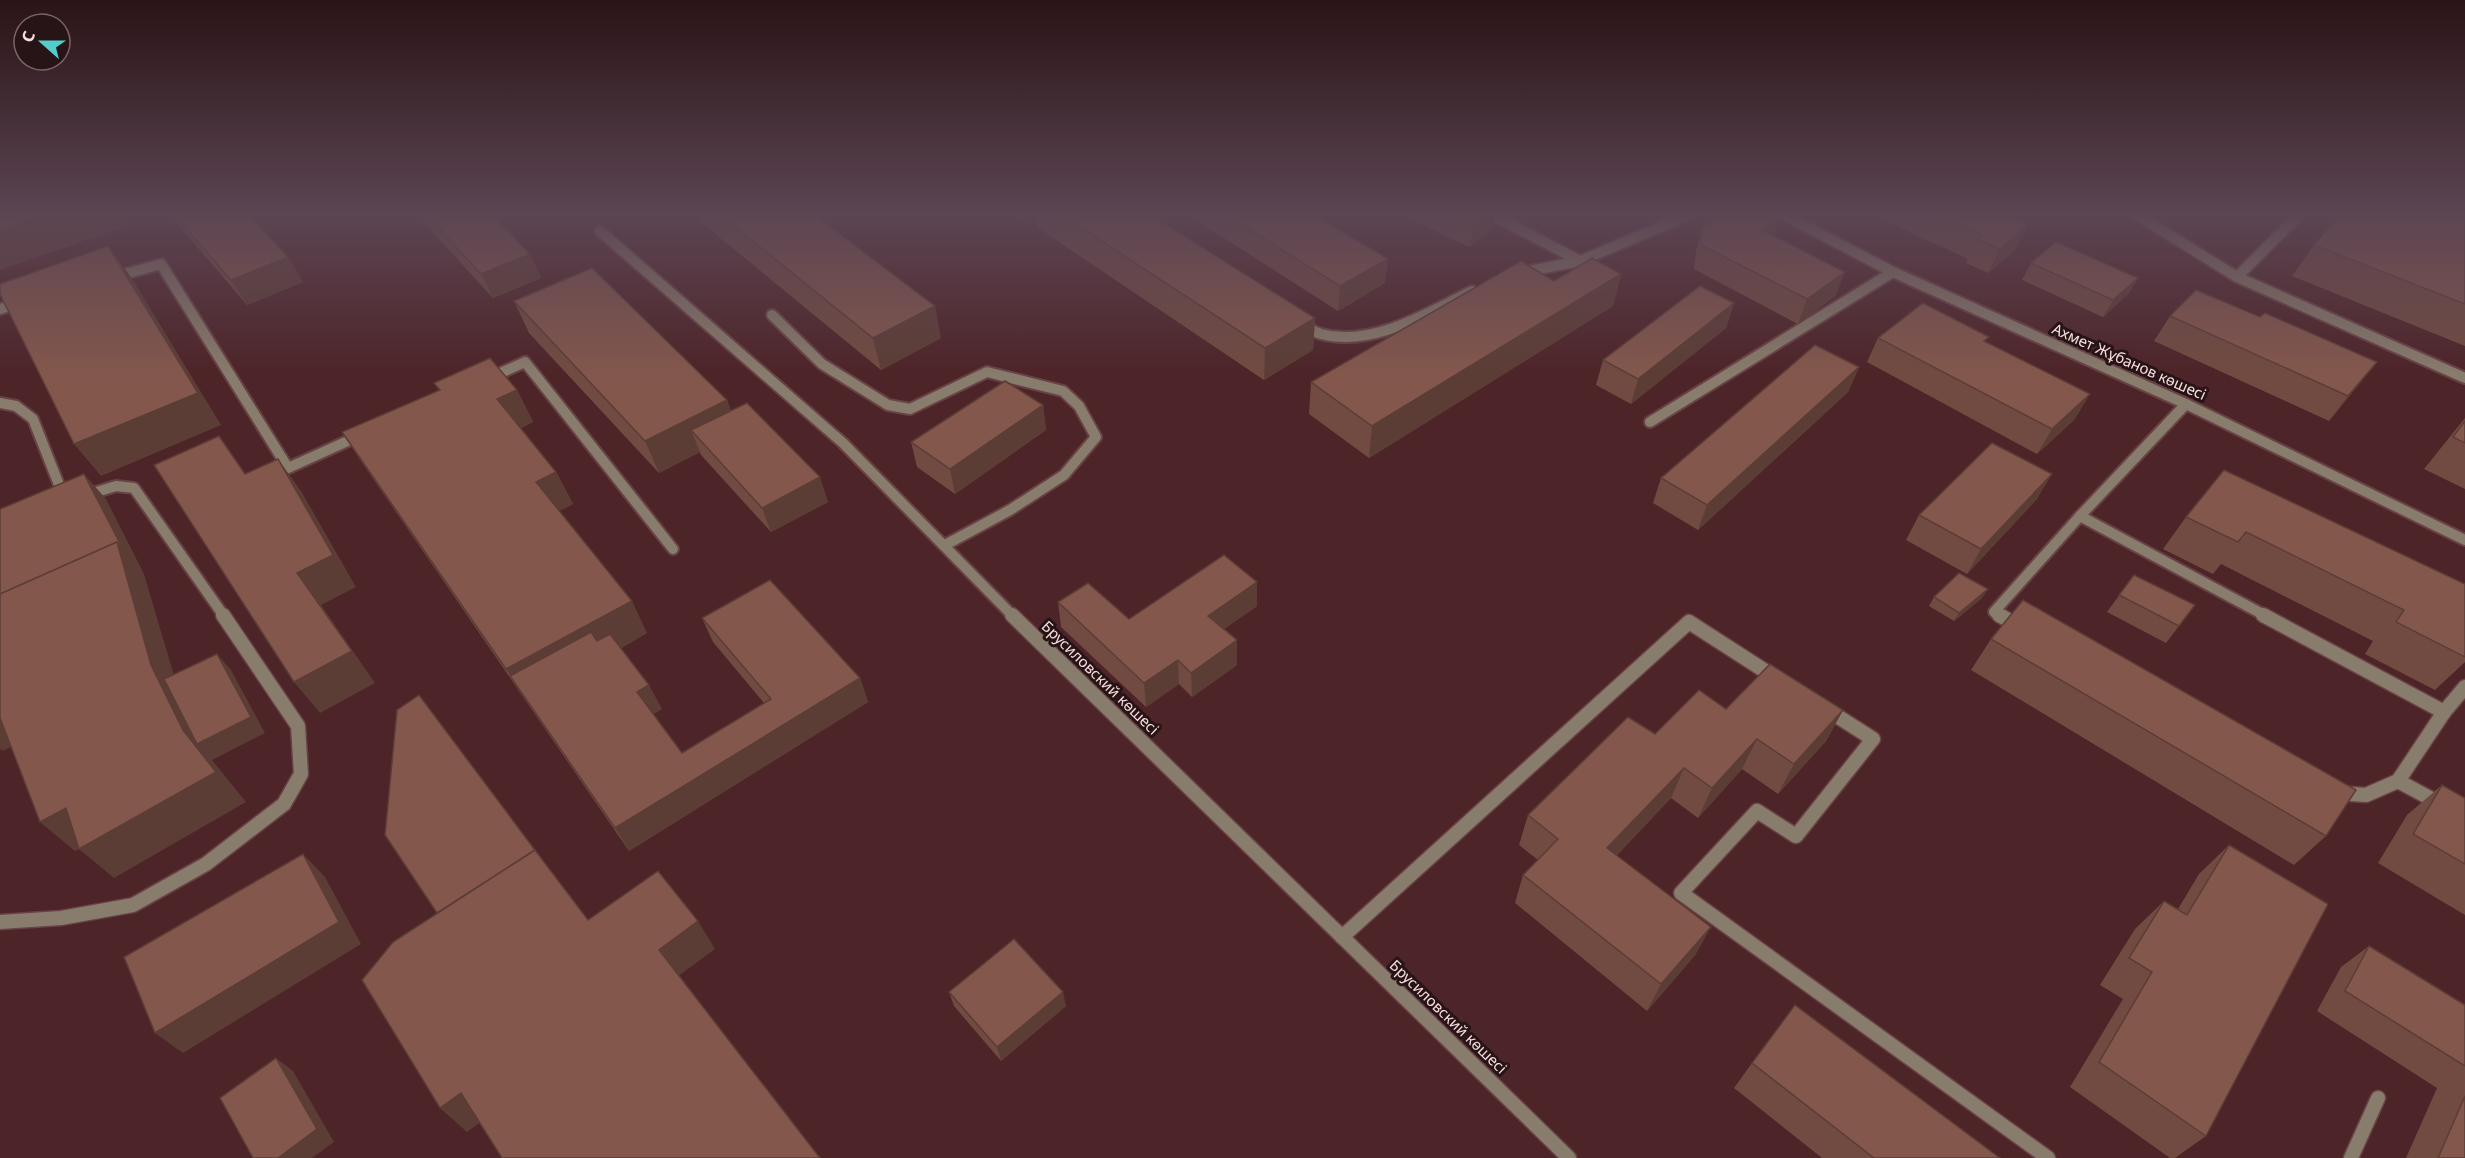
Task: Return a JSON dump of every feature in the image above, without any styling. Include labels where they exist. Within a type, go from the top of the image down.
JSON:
[{"type":"street","points":[[105,279],[150,267]]},
{"type":"street","points":[[163,267],[288,468],[374,430]]},
{"type":"street","name":"Брусиловский көшесі","points":[[641,267],[843,443],[1018,621],[1569,1158]]},
{"type":"street","points":[[1509,275],[1549,267]]},
{"type":"street","name":"Ахмет Жұбанов көшесі","points":[[1884,267],[2186,404],[2465,540]]},
{"type":"street","points":[[2221,267],[2237,277],[2465,378]]},
{"type":"street","points":[[2237,277],[2247,267]]},
{"type":"street","points":[[1650,422],[1847,294],[1893,272]]},
{"type":"street","points":[[1295,321],[1315,333],[1346,338],[1374,335],[1478,289]]},
{"type":"street","points":[[0,309],[37,298]]},
{"type":"street","points":[[772,315],[822,364],[888,405],[910,409],[987,372],[1063,391],[1079,406],[1096,436],[1064,475],[1010,510],[945,545]]},
{"type":"street","points":[[471,386],[525,362],[673,549]]},
{"type":"street","points":[[0,403],[16,406],[33,419],[60,504],[116,486],[134,488],[298,726],[301,774],[284,804],[206,864],[133,905],[61,918],[0,922]]},
{"type":"street","points":[[2035,634],[1994,612],[2080,516],[2186,404]]},
{"type":"street","points":[[2080,516],[2444,712]]},
{"type":"street","points":[[1342,937],[1689,622],[1786,684]]},
{"type":"street","points":[[2320,792],[2366,795],[2398,781],[2444,712],[2465,687]]},
{"type":"street","points":[[1815,702],[1873,739],[1796,836],[1757,811],[1681,893],[2048,1158]]},
{"type":"street","points":[[2398,781],[2465,817]]},
{"type":"street","points":[[2350,1158],[2378,1098]]},
{"type":"building","points":[[48,267],[121,267],[198,393],[74,444],[0,294],[0,284]]},
{"type":"building","points":[[220,267],[263,267],[231,280]]},
{"type":"building","points":[[475,267],[498,267],[481,274]]},
{"type":"building","points":[[785,267],[883,267],[935,306],[873,338]]},
{"type":"building","points":[[1141,267],[1233,267],[1315,318],[1265,348]]},
{"type":"building","points":[[1310,267],[1374,267],[1340,286]]},
{"type":"building","points":[[1511,267],[1531,267],[1554,281],[1577,267],[1608,267],[1621,274],[1372,426],[1311,382]]},
{"type":"building","points":[[1744,267],[1835,267],[1845,272],[1807,299]]},
{"type":"building","points":[[2040,267],[2113,267],[2138,278],[2113,300]]},
{"type":"building","points":[[2370,267],[2465,267],[2465,304]]},
{"type":"building","points":[[592,268],[727,400],[645,441],[514,301]]},
{"type":"building","points":[[1700,286],[1734,303],[1638,379],[1603,360]]},
{"type":"building","points":[[2196,290],[2260,317],[2265,313],[2377,362],[2348,396],[2170,316]]},
{"type":"building","points":[[1923,303],[1989,337],[1984,341],[2090,394],[2052,429],[1878,338]]},
{"type":"building","points":[[1815,345],[1859,367],[1707,505],[1661,478]]},
{"type":"building","points":[[490,358],[517,390],[497,399],[556,472],[536,482],[632,601],[506,669],[342,432],[440,390],[434,383]]},
{"type":"building","points":[[1005,381],[1043,405],[950,469],[911,442]]},
{"type":"building","points":[[747,403],[820,477],[762,508],[691,430]]},
{"type":"building","points":[[2465,421],[2465,443],[2453,437]]},
{"type":"building","points":[[219,436],[245,474],[278,459],[333,555],[297,573],[352,651],[294,682],[154,465]]},
{"type":"building","points":[[1992,443],[2052,474],[1981,549],[1919,515]]},
{"type":"building","points":[[2224,470],[2465,584],[2465,657],[2396,622],[2404,610],[2246,532],[2238,542],[2186,517]]},
{"type":"building","points":[[84,474],[123,549],[117,542],[0,594],[0,509]]},
{"type":"building","points":[[117,542],[151,665],[183,730],[216,772],[79,849],[66,808],[40,822],[0,718],[0,594]]},
{"type":"building","points":[[1224,555],[1257,582],[1208,616],[1237,640],[1191,673],[1178,660],[1144,683],[1058,602],[1088,583],[1129,619]]},
{"type":"building","points":[[1959,573],[1988,589],[1959,613],[1934,597]]},
{"type":"building","points":[[2134,575],[2195,605],[2179,626],[2119,595]]},
{"type":"building","points":[[770,580],[860,678],[615,828],[510,676],[591,632],[597,641],[610,634],[649,685],[637,692],[682,753],[771,699],[702,618]]},
{"type":"building","points":[[2023,600],[2356,790],[2326,836],[1991,639]]},
{"type":"building","points":[[217,654],[251,717],[197,744],[164,679]]},
{"type":"building","points":[[1770,664],[1843,710],[1794,764],[1757,739],[1712,788],[1684,768],[1607,848],[1711,927],[1661,984],[1523,875],[1558,839],[1528,815],[1628,717],[1655,734],[1699,690],[1726,709]]},
{"type":"building","points":[[419,695],[535,850],[437,913],[385,835],[397,710]]},
{"type":"building","points":[[2442,785],[2465,798],[2465,864],[2413,834]]},
{"type":"building","points":[[2229,845],[2328,904],[2206,1136],[2099,1062],[2152,972],[2129,958],[2164,901],[2187,915]]},
{"type":"building","points":[[535,850],[588,920],[658,871],[698,921],[659,950],[820,1158],[502,1158],[461,1093],[440,1108],[362,980],[393,942]]},
{"type":"building","points":[[303,854],[339,922],[155,1033],[124,957]]},
{"type":"building","points":[[1014,939],[1063,992],[997,1047],[949,992]]},
{"type":"building","points":[[2369,946],[2465,1005],[2465,1066],[2345,991]]},
{"type":"building","points":[[1795,1005],[2000,1158],[1874,1158],[1752,1063]]},
{"type":"building","points":[[276,1058],[317,1129],[278,1158],[253,1158],[220,1098]]},
{"type":"building","points":[[2465,1096],[2465,1158],[2438,1158]]}]
